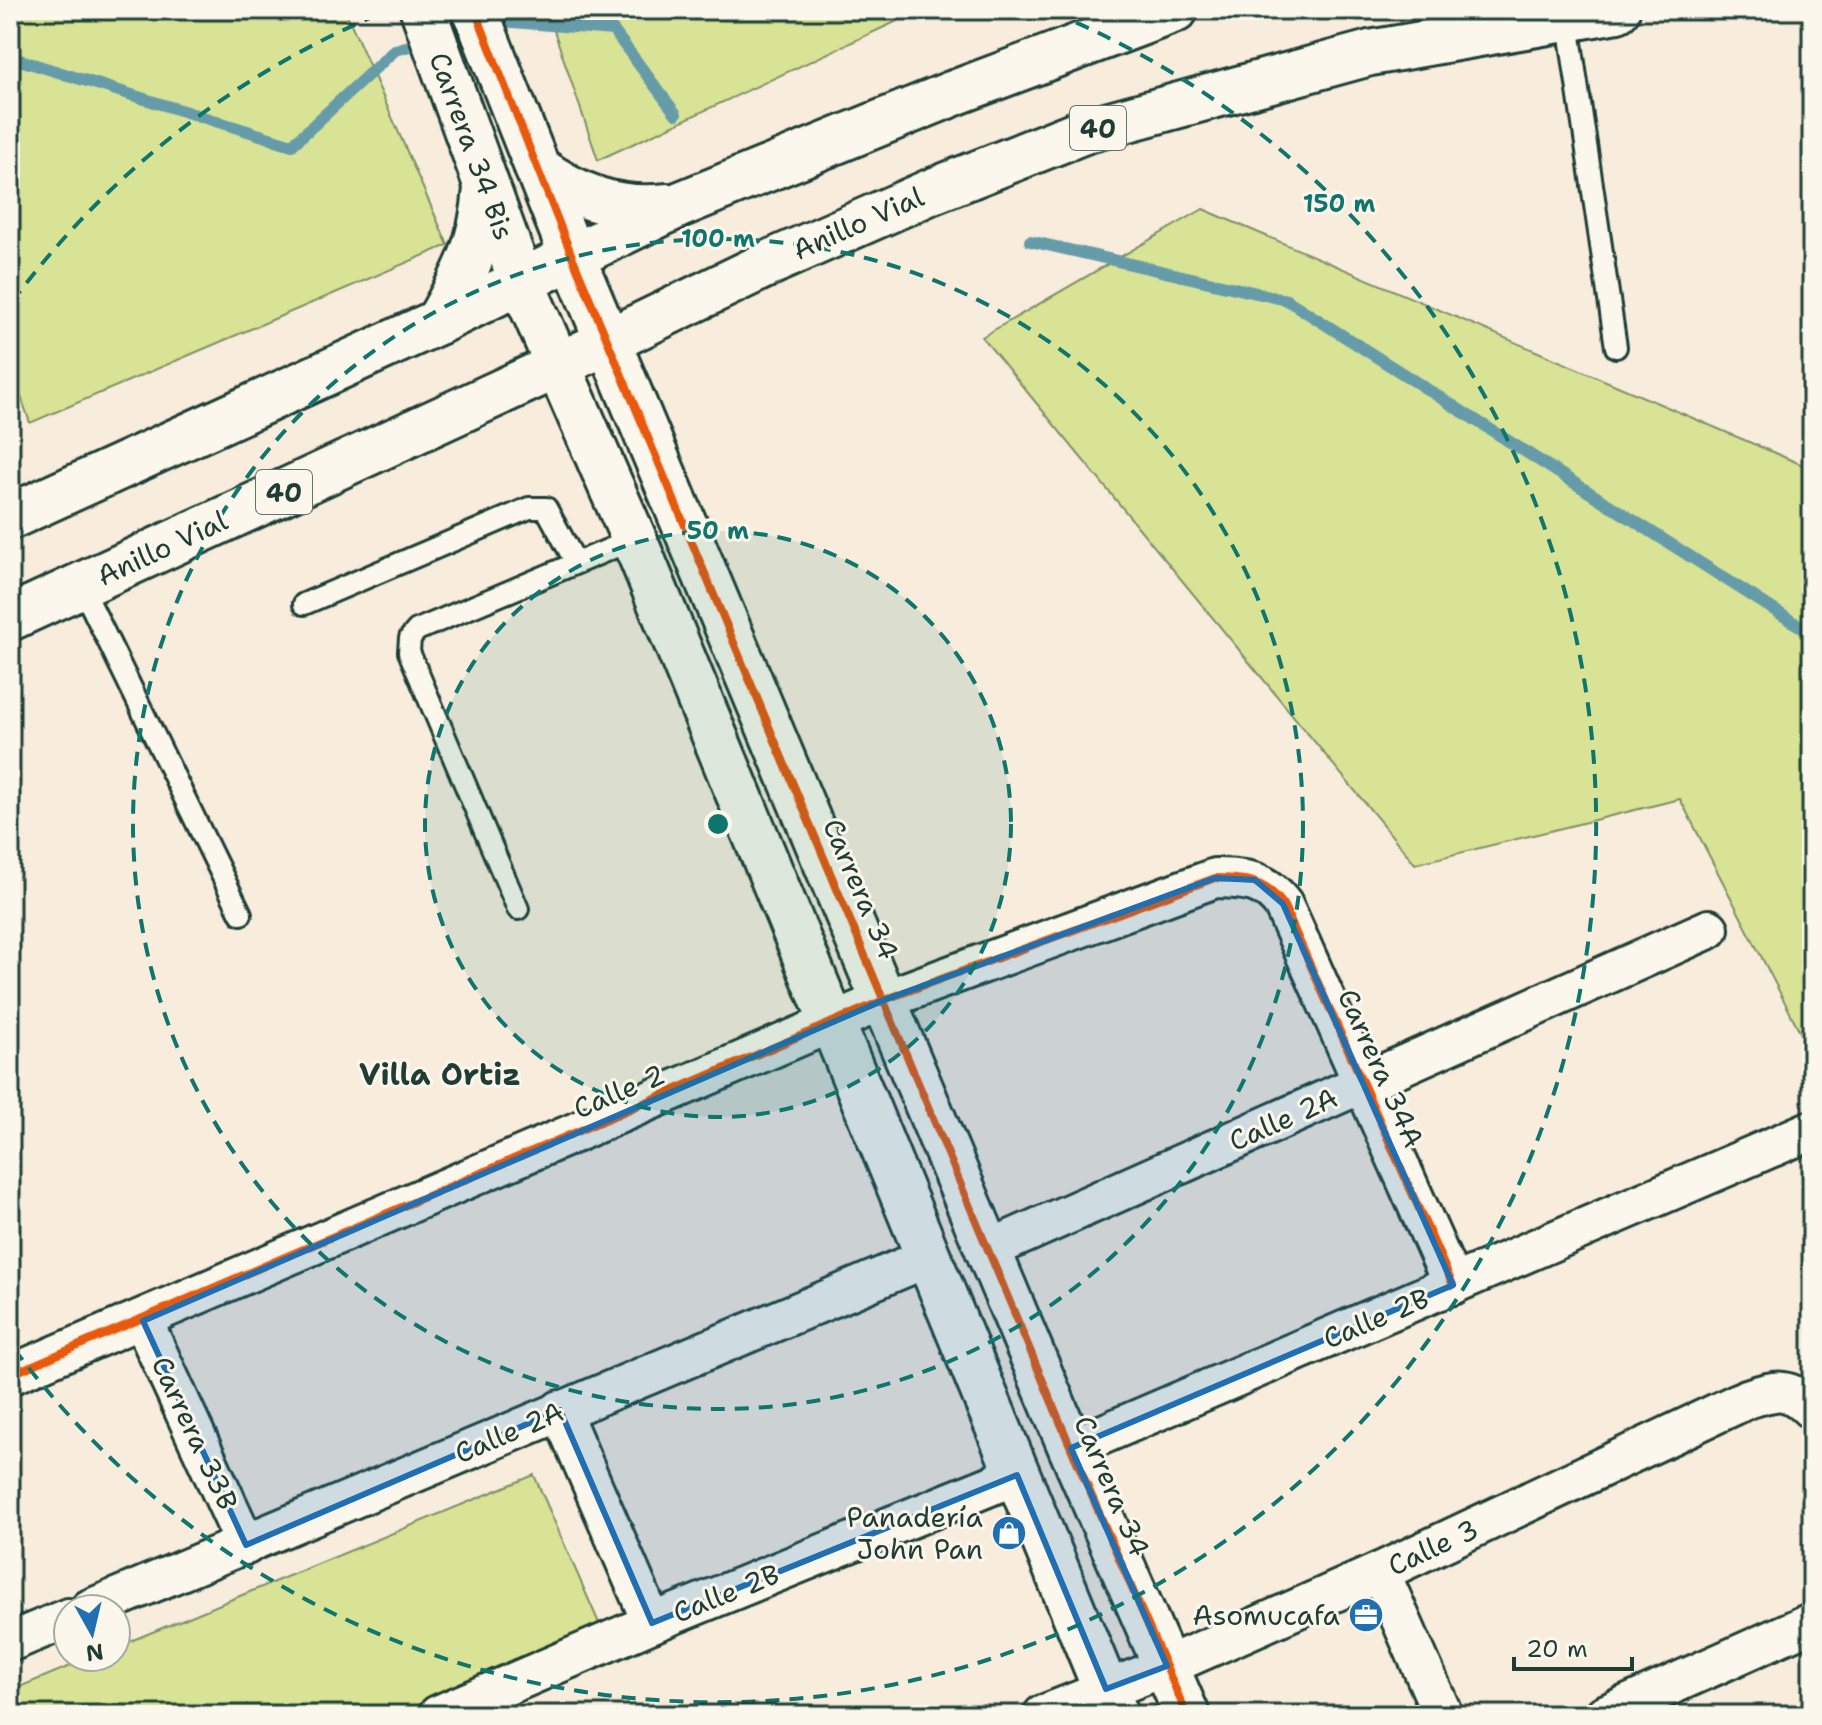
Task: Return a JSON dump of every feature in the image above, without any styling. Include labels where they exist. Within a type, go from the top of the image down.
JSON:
[{"type":"main road","name":"Carrera 34 Bis","points":[[475,10],[572,256]]},
{"type":"main road","points":[[10,517],[438,322],[681,204],[954,93],[1175,10]]},
{"type":"main road","name":"Anillo Vial","points":[[10,618],[559,365],[790,253],[930,192],[1084,131],[1370,53],[1567,16],[1617,10]]},
{"type":"main road","name":"Carrera 34 Bis","points":[[424,12],[521,281]]},
{"type":"main road","points":[[537,168],[568,190],[603,204],[640,210],[681,204]]},
{"type":"main road","points":[[438,322],[474,257],[484,223],[486,188]]},
{"type":"main road","name":"Carrera 34","points":[[572,256],[1071,1448],[1187,1715]]},
{"type":"main road","points":[[521,281],[634,539],[1111,1702]]},
{"type":"street","name":"Calle 2","points":[[10,1375],[143,1321],[884,1000],[1215,878],[1255,880]]},
{"type":"street","name":"Carrera 34A","points":[[1255,880],[1271,888],[1283,904],[1453,1285]]},
{"type":"street","name":"Calle 2A","points":[[988,1250],[1709,929]]},
{"type":"street","name":"Calle 2B","points":[[1071,1448],[1812,1130]]},
{"type":"street","name":"Calle 2A","points":[[129,1593],[929,1257]]},
{"type":"street","name":"Carrera 33B","points":[[143,1321],[246,1545]]},
{"type":"street","name":"Calle 3","points":[[1043,1715],[1111,1702],[1167,1666],[1380,1572],[1747,1399],[1774,1391],[1795,1393],[1812,1410]]},
{"type":"street","points":[[560,1410],[652,1623]]},
{"type":"street","name":"Calle 2B","points":[[438,1715],[652,1623],[1017,1475]]},
{"type":"street","points":[[1380,1572],[1443,1715]]},
{"type":"street","points":[[1604,1715],[1812,1622]]},
{"type":"street","points":[[10,1642],[52,1625]]},
{"type":"lane","points":[[1567,16],[1616,347]]},
{"type":"lane","points":[[304,604],[529,508],[546,508],[575,561]]},
{"type":"lane","points":[[518,909],[437,724],[409,652],[410,638],[417,630],[575,561],[634,539]]},
{"type":"lane","points":[[81,585],[241,914]]},
{"type":"highlighted area","points":[[1215,878],[1255,880],[1283,904],[1453,1285],[1071,1448],[1167,1666],[1106,1689],[1017,1475],[652,1623],[560,1410],[246,1545],[143,1321],[884,1000]]},
{"type":"green space","points":[[10,10],[345,10],[448,245],[30,423],[10,364]]},
{"type":"green space","points":[[547,10],[921,10],[598,160]]},
{"type":"green space","points":[[1203,209],[1812,469],[1812,1055],[1680,799],[1415,864],[982,337]]},
{"type":"green space","points":[[534,1475],[602,1630],[404,1715],[22,1715],[12,1690],[53,1673],[132,1673],[132,1640]]},
{"type":"waterway","points":[[10,57],[292,145],[395,50],[500,21],[613,30],[676,114]]},
{"type":"waterway","points":[[1030,241],[1287,300],[1812,634]]},
{"type":"cycle path","points":[[475,10],[572,256],[1071,1448],[1187,1715]]},
{"type":"cycle path","points":[[10,1375],[884,1000],[1215,878],[1254,882],[1269,890],[1283,904],[1453,1285]]},
{"type":"place","name":"Panadería John Pan","points":[[1009,1533]]},
{"type":"place","name":"Asomucafa","points":[[1366,1615]]},
{"type":"district","name":"Villa Ortiz","points":[[440,1074]]}]
